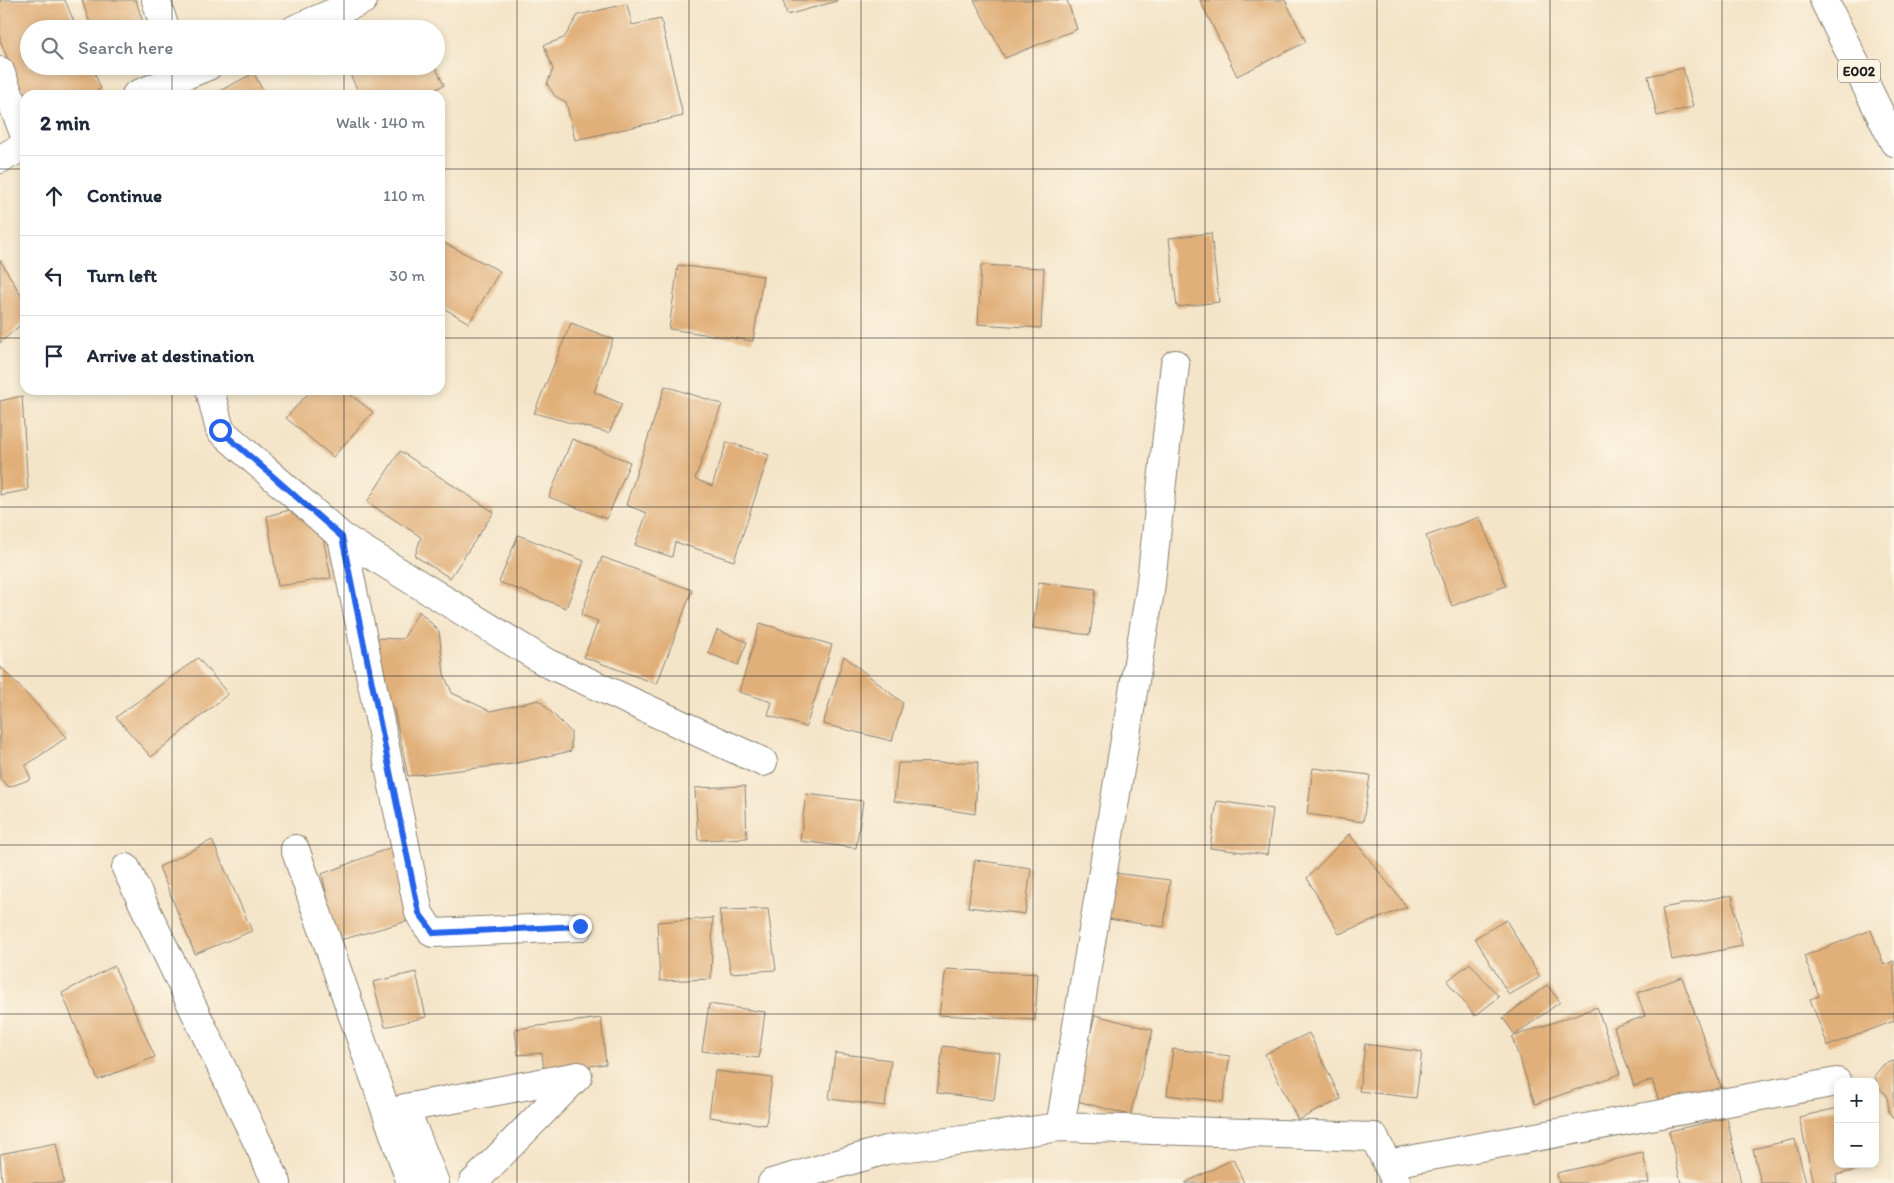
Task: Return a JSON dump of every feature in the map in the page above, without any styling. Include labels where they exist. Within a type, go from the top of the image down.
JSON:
[{"type":"main road","points":[[156,0],[162,20]]},
{"type":"main road","name":"E002","points":[[1824,0],[1894,142]]},
{"type":"main road","points":[[313,20],[349,2]]},
{"type":"main road","points":[[0,71],[20,123]]},
{"type":"main road","points":[[145,90],[173,75]]},
{"type":"main road","points":[[0,159],[20,149]]},
{"type":"main road","points":[[1060,1127],[1150,591],[1175,364]]},
{"type":"main road","points":[[211,395],[220,430],[342,537],[547,663],[762,762]]},
{"type":"main road","points":[[342,537],[419,913],[434,933],[580,926]]},
{"type":"main road","points":[[295,849],[412,1183]]},
{"type":"main road","points":[[126,868],[277,1183]]},
{"type":"main road","points":[[435,1183],[405,1108],[578,1076],[473,1183]]},
{"type":"main road","points":[[772,1183],[886,1150],[1060,1127],[1374,1137],[1392,1173],[1834,1083]]},
{"type":"building","points":[[0,0],[65,0],[73,20],[20,20],[20,75],[96,75],[101,89],[20,90],[0,40]]},
{"type":"building","points":[[82,0],[136,0],[142,20],[89,20]]},
{"type":"building","points":[[783,0],[837,0],[837,1],[787,15]]},
{"type":"building","points":[[974,0],[1067,0],[1077,29],[1005,58]]},
{"type":"building","points":[[1200,0],[1285,0],[1306,42],[1237,76]]},
{"type":"building","points":[[627,4],[632,25],[661,19],[683,116],[575,140],[566,102],[555,96],[547,84],[553,69],[544,45],[564,38],[578,15]]},
{"type":"building","points":[[1683,68],[1693,107],[1657,116],[1648,76]]},
{"type":"building","points":[[250,75],[255,75],[262,90],[222,90]]},
{"type":"building","points":[[350,75],[439,75],[444,85],[434,90],[358,90]]},
{"type":"building","points":[[1211,233],[1219,302],[1177,307],[1169,238]]},
{"type":"building","points":[[445,244],[500,271],[469,323],[445,309]]},
{"type":"building","points":[[0,260],[20,294],[20,325],[0,343]]},
{"type":"building","points":[[678,265],[763,276],[753,341],[669,329]]},
{"type":"building","points":[[981,265],[1044,268],[1041,328],[978,324]]},
{"type":"building","points":[[571,323],[613,339],[594,392],[622,404],[609,433],[534,413]]},
{"type":"building","points":[[665,386],[722,404],[695,479],[712,486],[727,442],[769,455],[734,561],[675,542],[672,557],[635,545],[647,513],[626,505]]},
{"type":"building","points":[[307,395],[351,395],[373,412],[333,457],[286,418]]},
{"type":"building","points":[[22,396],[28,490],[0,495],[0,401]]},
{"type":"building","points":[[572,439],[630,462],[607,519],[549,497]]},
{"type":"building","points":[[400,451],[494,512],[450,578],[415,556],[421,537],[367,502]]},
{"type":"building","points":[[316,503],[331,578],[278,586],[267,516]]},
{"type":"building","points":[[1480,517],[1506,586],[1452,606],[1426,536]]},
{"type":"building","points":[[518,535],[584,561],[566,608],[499,582]]},
{"type":"building","points":[[602,557],[692,590],[657,684],[584,657],[598,621],[581,615]]},
{"type":"building","points":[[1039,582],[1096,589],[1090,635],[1033,628]]},
{"type":"building","points":[[419,611],[439,631],[444,674],[452,693],[490,711],[539,700],[571,732],[571,751],[512,764],[408,776],[394,709],[384,690],[372,638],[403,639]]},
{"type":"building","points":[[760,623],[832,645],[806,727],[768,715],[772,702],[739,692]]},
{"type":"building","points":[[717,630],[747,642],[738,665],[708,653]]},
{"type":"building","points":[[844,656],[903,703],[892,741],[823,724]]},
{"type":"building","points":[[198,658],[228,694],[151,757],[116,717]]},
{"type":"building","points":[[0,666],[67,737],[25,766],[31,779],[9,787],[0,779]]},
{"type":"building","points":[[978,762],[975,814],[894,801],[898,763]]},
{"type":"building","points":[[1313,768],[1370,775],[1363,822],[1307,814]]},
{"type":"building","points":[[745,786],[747,838],[698,840],[695,788]]},
{"type":"building","points":[[806,794],[863,801],[856,848],[800,841]]},
{"type":"building","points":[[1217,801],[1273,809],[1267,855],[1210,848]]},
{"type":"building","points":[[1349,834],[1407,907],[1339,934],[1307,878]]},
{"type":"building","points":[[212,840],[252,931],[195,954],[159,867]]},
{"type":"building","points":[[397,845],[408,921],[337,941],[322,874]]},
{"type":"building","points":[[975,860],[1031,868],[1025,914],[968,907]]},
{"type":"building","points":[[1114,873],[1170,880],[1164,927],[1108,919]]},
{"type":"building","points":[[1732,895],[1742,946],[1672,960],[1662,908]]},
{"type":"building","points":[[768,909],[776,970],[731,973],[719,910]]},
{"type":"building","points":[[713,918],[711,979],[660,981],[657,922]]},
{"type":"building","points":[[1506,920],[1540,977],[1509,995],[1475,938]]},
{"type":"building","points":[[1871,930],[1884,965],[1894,961],[1894,1021],[1828,1046],[1810,999],[1819,996],[1804,956]]},
{"type":"building","points":[[1470,963],[1499,997],[1475,1016],[1447,981]]},
{"type":"building","points":[[114,966],[155,1057],[98,1080],[62,993]]},
{"type":"building","points":[[946,969],[1038,974],[1035,1020],[939,1015]]},
{"type":"building","points":[[416,972],[426,1017],[385,1027],[373,982]]},
{"type":"building","points":[[1682,977],[1721,1087],[1661,1108],[1652,1080],[1634,1086],[1614,1027],[1645,1016],[1637,993]]},
{"type":"building","points":[[1547,985],[1560,1002],[1515,1035],[1503,1018]]},
{"type":"building","points":[[709,1004],[765,1012],[759,1058],[702,1051]]},
{"type":"building","points":[[1597,1007],[1620,1074],[1535,1104],[1512,1037]]},
{"type":"building","points":[[1095,1015],[1153,1030],[1130,1115],[1073,1100]]},
{"type":"building","points":[[601,1018],[606,1064],[544,1072],[542,1053],[518,1055],[515,1029]]},
{"type":"building","points":[[1309,1033],[1341,1099],[1298,1120],[1265,1054]]},
{"type":"building","points":[[1365,1044],[1422,1052],[1416,1098],[1359,1091]]},
{"type":"building","points":[[943,1046],[1000,1053],[994,1100],[937,1093]]},
{"type":"building","points":[[1173,1049],[1230,1056],[1223,1102],[1167,1095]]},
{"type":"building","points":[[835,1053],[891,1060],[885,1106],[829,1099]]},
{"type":"building","points":[[1894,1061],[1894,1119],[1889,1112],[1887,1095],[1879,1088],[1879,1078],[1876,1078],[1875,1075],[1884,1064]]},
{"type":"building","points":[[715,1071],[772,1078],[766,1125],[709,1117]]},
{"type":"building","points":[[1834,1109],[1834,1168],[1864,1168],[1836,1175],[1837,1183],[1814,1183],[1799,1117]]},
{"type":"building","points":[[1727,1118],[1741,1183],[1681,1183],[1669,1131]]},
{"type":"building","points":[[1795,1139],[1806,1183],[1761,1183],[1753,1149]]},
{"type":"building","points":[[56,1143],[64,1183],[2,1183],[0,1154]]},
{"type":"building","points":[[1643,1153],[1649,1183],[1559,1183],[1557,1173]]},
{"type":"building","points":[[1233,1159],[1244,1183],[1185,1183]]},
{"type":"route","points":[[220,430],[342,537],[419,913],[427,926],[434,933],[580,926]]}]
